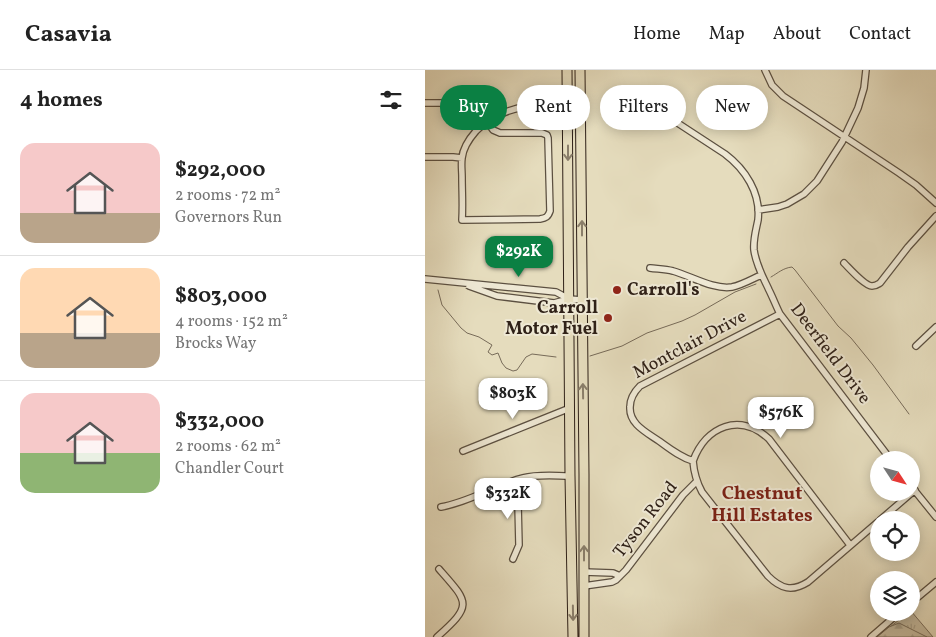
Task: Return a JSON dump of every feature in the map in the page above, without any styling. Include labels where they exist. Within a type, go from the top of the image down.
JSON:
[{"type":"main road","points":[[567,70],[567,85]]},
{"type":"main road","points":[[580,70],[580,85]]},
{"type":"main road","points":[[568,130],[573,637]]},
{"type":"main road","points":[[581,130],[584,637]]},
{"type":"street","points":[[765,70],[772,85],[783,96],[899,172],[936,203]]},
{"type":"street","points":[[758,210],[778,207],[796,200],[817,181],[842,142],[862,98],[867,70]]},
{"type":"street","points":[[425,103],[440,103]]},
{"type":"street","name":"Deerfield Drive","points":[[686,129],[734,161],[747,177],[753,189],[758,210],[754,250],[761,275],[771,292],[780,314],[884,451]]},
{"type":"street","points":[[478,130],[466,144],[462,158],[462,220],[545,218],[550,211],[549,141],[547,135],[542,133],[500,133],[493,130]]},
{"type":"street","points":[[425,157],[462,158]]},
{"type":"street","points":[[844,264],[865,283],[876,286],[936,216]]},
{"type":"street","points":[[650,268],[673,271],[724,287],[739,285],[761,275]]},
{"type":"street","points":[[425,279],[556,292],[569,299]]},
{"type":"street","points":[[462,284],[497,296],[554,303],[569,299],[582,300]]},
{"type":"street","name":"Montclair Drive","points":[[693,461],[675,453],[637,426],[631,416],[630,408],[633,395],[646,382],[780,314]]},
{"type":"street","points":[[916,346],[936,328]]},
{"type":"street","points":[[463,451],[570,408]]},
{"type":"street","points":[[850,545],[769,439],[757,430],[750,427],[727,425],[719,428],[706,438],[693,461],[696,482],[768,576],[778,585],[789,588],[802,586],[850,545],[870,528]]},
{"type":"street","points":[[441,507],[461,502],[524,478],[570,476]]},
{"type":"street","points":[[511,482],[518,504],[519,545],[513,560]]},
{"type":"street","name":"Tyson Road","points":[[584,586],[612,582],[620,576],[630,566],[683,495],[696,482]]},
{"type":"street","points":[[920,497],[936,516]]},
{"type":"street","points":[[889,511],[899,501]]},
{"type":"street","points":[[437,637],[459,617],[463,605],[463,599],[460,594],[439,569]]},
{"type":"street","name":"Tyson Road","points":[[584,572],[613,573],[620,576]]},
{"type":"street","points":[[920,595],[936,582]]},
{"type":"street","points":[[871,637],[890,621]]},
{"type":"green space","points":[[898,621],[919,621],[933,637],[877,637]]},
{"type":"green space","points":[[899,623],[927,637],[877,637],[889,627]]},
{"type":"waterway","points":[[771,277],[792,267],[838,326],[851,338],[873,365],[909,414]]},
{"type":"waterway","points":[[590,356],[622,346],[647,333],[682,321],[735,292],[756,284]]},
{"type":"waterway","points":[[438,290],[442,305],[461,328],[492,345],[488,352],[492,355],[498,353],[506,368],[513,371],[517,370],[526,357],[532,354],[556,357]]},
{"type":"place","name":"Carroll's","points":[[617,290]]},
{"type":"place","name":"Carroll Motor Fuel","points":[[608,318]]},
{"type":"district","name":"Chestnut Hill Estates","points":[[762,505]]}]
